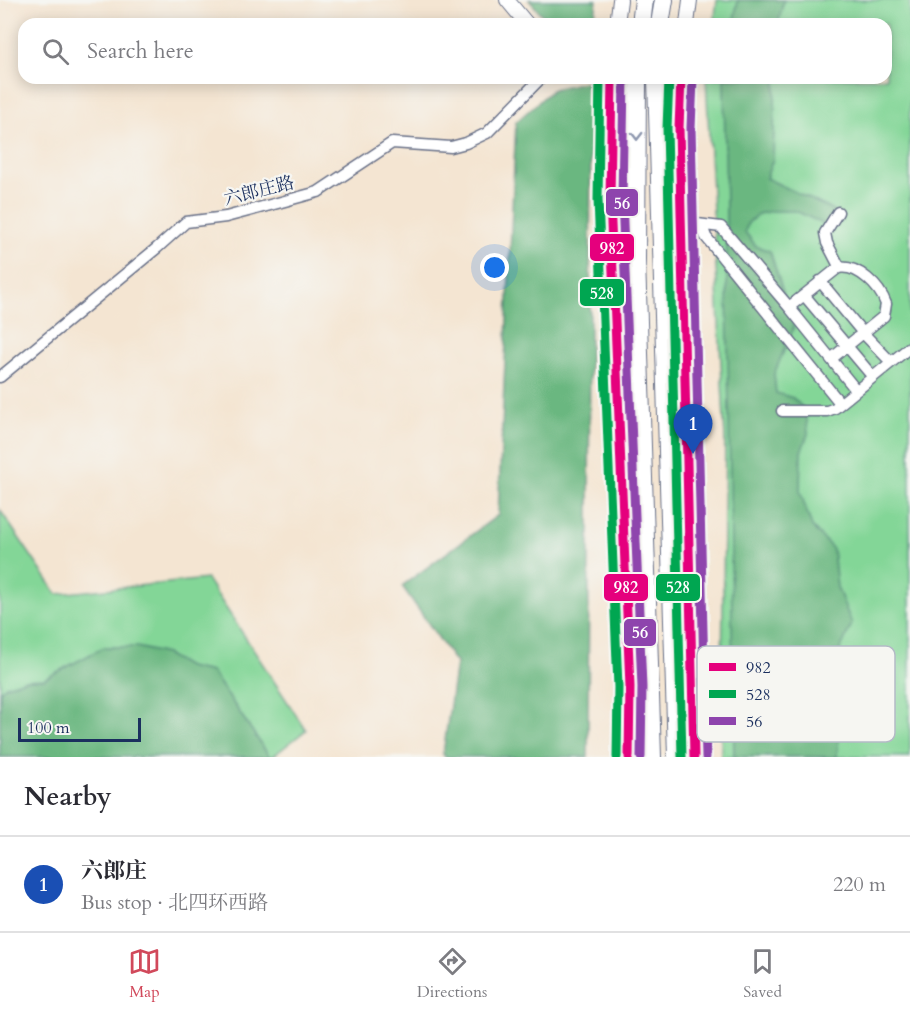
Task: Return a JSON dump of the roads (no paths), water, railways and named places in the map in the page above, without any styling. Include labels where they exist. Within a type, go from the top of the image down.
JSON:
[{"type":"highway","points":[[642,18],[644,0]]},
{"type":"highway","points":[[661,18],[664,0]]},
{"type":"highway","points":[[637,84],[636,260],[651,757]]},
{"type":"highway","points":[[657,84],[677,757]]},
{"type":"street","points":[[507,0],[522,18]]},
{"type":"street","points":[[618,18],[620,0]]},
{"type":"street","points":[[688,18],[690,0]]},
{"type":"street","name":"六郎庄路","points":[[0,377],[186,222],[226,217],[318,192],[392,143],[451,147],[466,143],[487,133],[535,84]]},
{"type":"street","points":[[612,84],[610,199],[630,687],[627,756]]},
{"type":"street","points":[[681,84],[679,128],[694,751]]},
{"type":"street","points":[[838,212],[825,233],[827,243],[840,268]]},
{"type":"street","points":[[681,222],[721,227],[856,390]]},
{"type":"street","points":[[702,225],[706,237],[840,403]]},
{"type":"street","points":[[789,307],[820,281],[840,268],[846,267],[861,274],[874,286],[886,304],[884,316],[831,359]]},
{"type":"street","points":[[820,281],[863,333],[891,362]]},
{"type":"street","points":[[804,295],[873,377]]},
{"type":"street","points":[[782,411],[827,411],[910,347]]},
{"type":"place","name":"六郎庄","points":[[693,454]]}]
